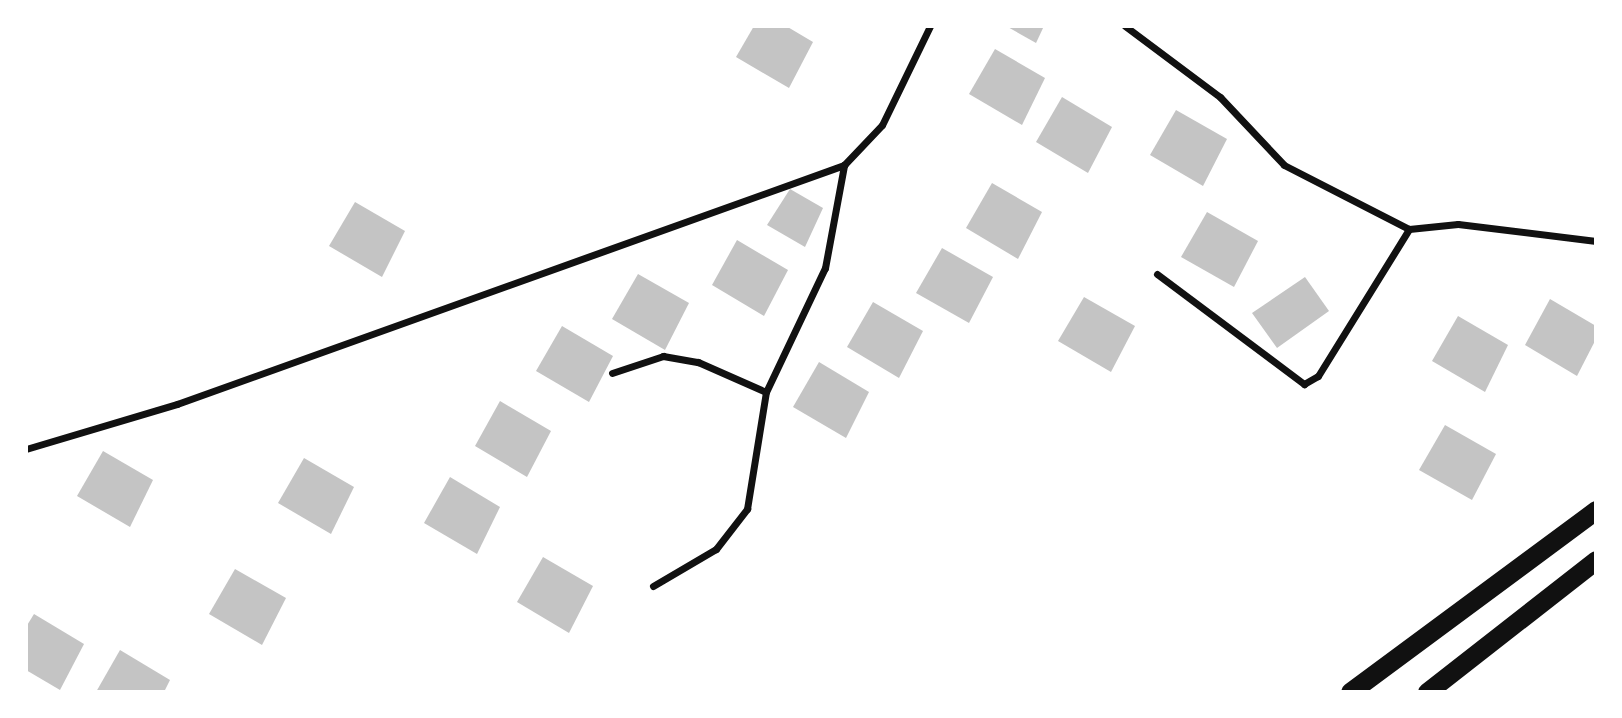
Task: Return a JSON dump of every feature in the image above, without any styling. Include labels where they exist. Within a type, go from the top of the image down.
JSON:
[{"type":"highway","points":[[1350,692],[1596,510]]},
{"type":"highway","points":[[1427,692],[1596,560]]},
{"type":"street","points":[[26,449],[177,404],[844,165],[882,125],[930,26]]},
{"type":"street","points":[[1125,26],[1220,97],[1284,165],[1409,229],[1458,224],[1596,241]]},
{"type":"street","points":[[653,586],[716,549],[747,509],[766,392],[825,268],[844,165]]},
{"type":"street","points":[[1157,274],[1304,384],[1318,376],[1409,229]]},
{"type":"street","points":[[612,373],[663,356],[698,362],[766,392]]},
{"type":"building","points":[[754,26],[786,26],[813,42],[789,88],[736,57]]},
{"type":"building","points":[[1006,26],[1044,26],[1036,43]]},
{"type":"building","points":[[995,49],[1045,78],[1022,125],[969,94]]},
{"type":"building","points":[[1062,97],[1112,127],[1088,173],[1036,142]]},
{"type":"building","points":[[1176,110],[1227,139],[1203,186],[1150,155]]},
{"type":"building","points":[[992,183],[1042,212],[1018,259],[966,228]]},
{"type":"building","points":[[790,189],[823,208],[805,247],[767,225]]},
{"type":"building","points":[[355,202],[405,231],[382,277],[329,246]]},
{"type":"building","points":[[1207,212],[1258,241],[1234,287],[1181,257]]},
{"type":"building","points":[[737,240],[788,270],[764,316],[712,285]]},
{"type":"building","points":[[942,248],[993,277],[969,323],[916,293]]},
{"type":"building","points":[[638,274],[689,303],[665,350],[612,319]]},
{"type":"building","points":[[1305,277],[1329,311],[1277,348],[1252,313]]},
{"type":"building","points":[[1084,297],[1135,326],[1111,372],[1058,341]]},
{"type":"building","points":[[1550,299],[1596,326],[1596,339],[1577,376],[1525,345]]},
{"type":"building","points":[[873,302],[923,331],[899,378],[847,347]]},
{"type":"building","points":[[1458,316],[1508,345],[1485,392],[1432,361]]},
{"type":"building","points":[[562,326],[613,356],[589,402],[536,371]]},
{"type":"building","points":[[819,362],[869,392],[846,438],[793,407]]},
{"type":"building","points":[[500,401],[551,431],[527,477],[475,446]]},
{"type":"building","points":[[1445,425],[1496,454],[1472,500],[1419,470]]},
{"type":"building","points":[[103,451],[153,480],[130,527],[77,496]]},
{"type":"building","points":[[304,458],[354,487],[331,534],[278,503]]},
{"type":"building","points":[[450,477],[500,507],[477,554],[424,523]]},
{"type":"building","points":[[543,557],[593,586],[569,633],[517,602]]},
{"type":"building","points":[[235,569],[286,598],[262,645],[209,614]]},
{"type":"building","points":[[34,614],[84,644],[60,690],[26,670],[26,627]]},
{"type":"building","points":[[120,650],[170,680],[164,692],[96,692]]}]
